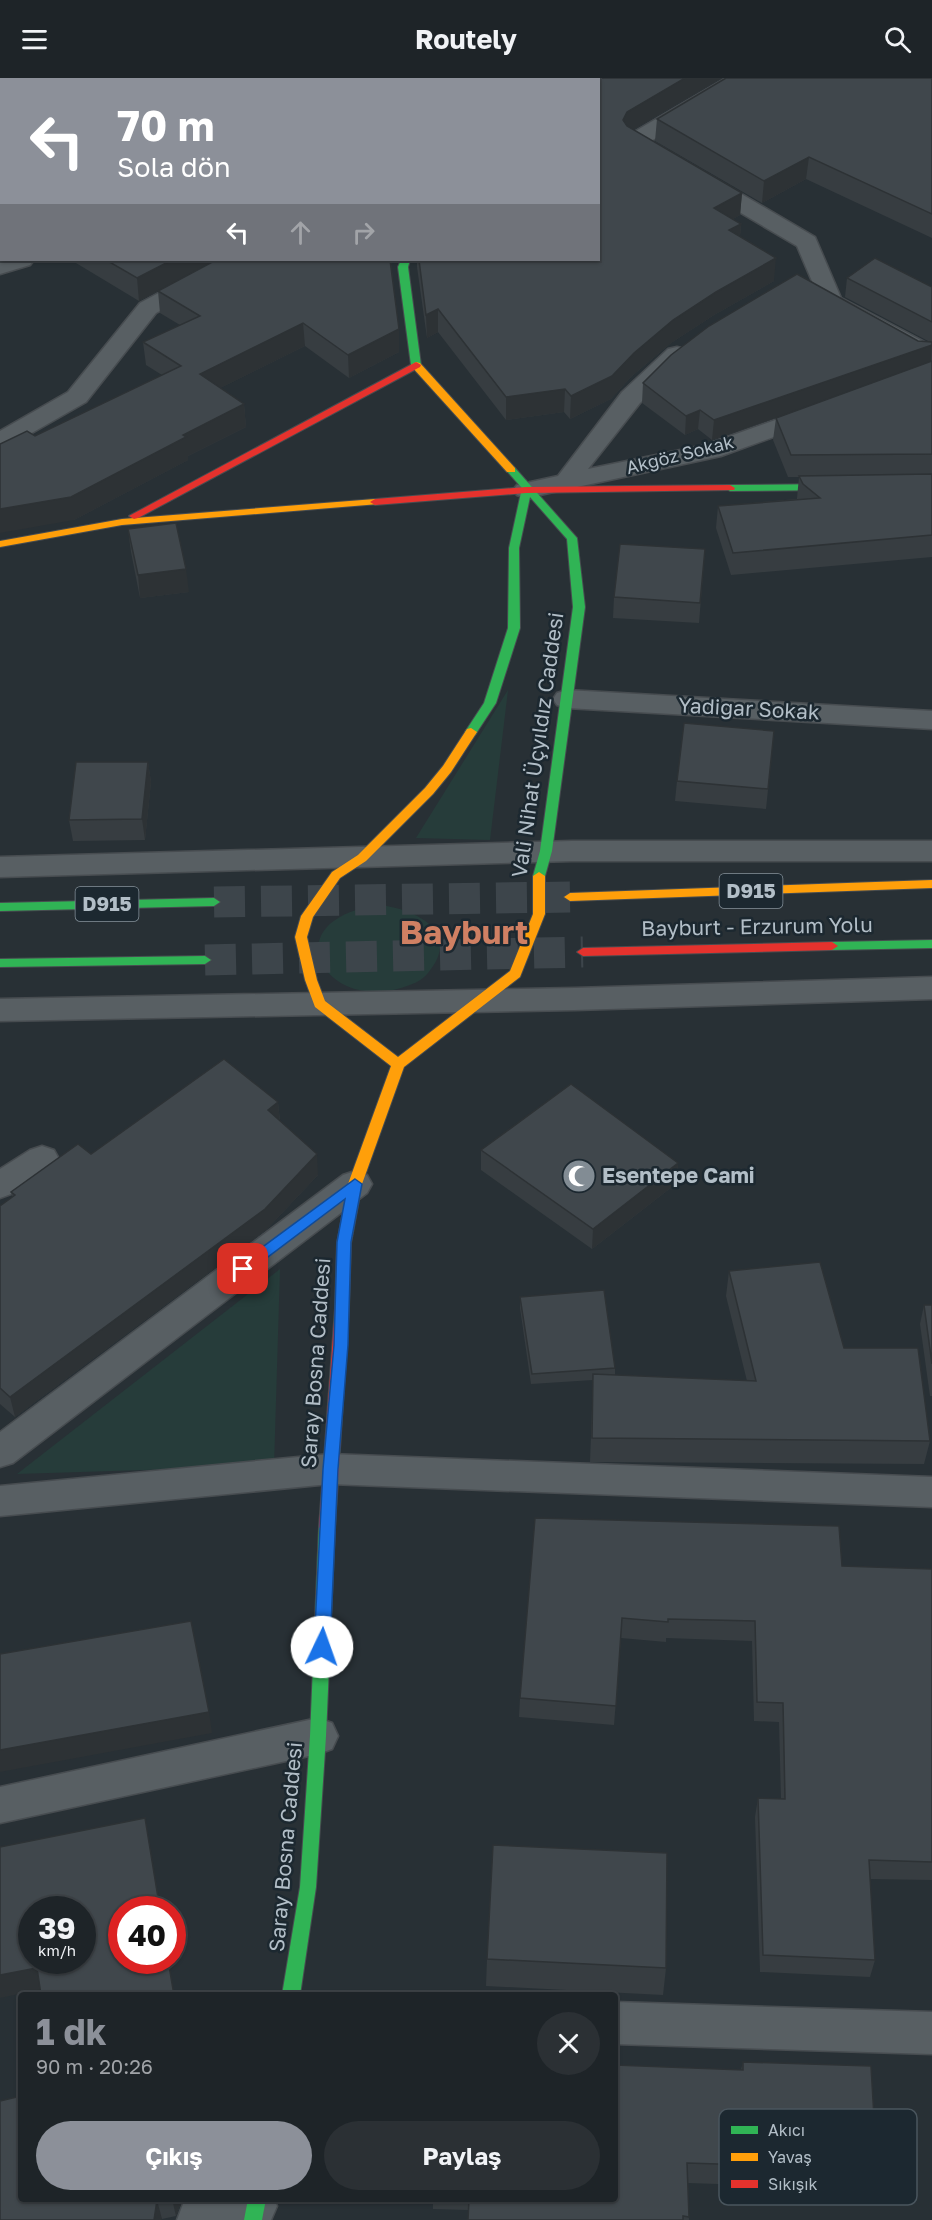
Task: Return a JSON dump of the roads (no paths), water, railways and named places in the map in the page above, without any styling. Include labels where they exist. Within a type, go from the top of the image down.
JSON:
[{"type":"main road","points":[[405,261],[403,267],[416,365],[526,490]]},
{"type":"main road","points":[[122,522],[416,365]]},
{"type":"main road","points":[[0,544],[122,522],[526,490],[932,486]]},
{"type":"main road","name":"Vali Nihat Üçyıldız Caddesi","points":[[398,1064],[515,974],[539,914],[539,871],[546,851],[579,607],[572,538],[526,490]]},
{"type":"main road","name":"Vali Nihat Üçyıldız Caddesi","points":[[320,1004],[311,980],[301,937],[307,916],[336,875],[362,858],[429,791],[447,769],[490,703],[514,628],[514,548],[526,490]]},
{"type":"main road","name":"Bayburt - Erzurum Yolu","points":[[570,897],[932,884]]},
{"type":"main road","name":"D915","points":[[0,907],[214,902]]},
{"type":"main road","name":"Bayburt - Erzurum Yolu","points":[[583,952],[932,944]]},
{"type":"main road","points":[[0,963],[205,960]]},
{"type":"main road","points":[[320,1004],[398,1064]]},
{"type":"main road","name":"Saray Bosna Caddesi","points":[[291,1992],[308,1887],[318,1736],[330,1469],[341,1345],[344,1242],[355,1184],[398,1064]]},
{"type":"street","points":[[741,78],[635,141],[807,242],[809,274],[831,302],[924,353],[932,353]]},
{"type":"street","points":[[0,267],[19,261]]},
{"type":"street","points":[[0,441],[77,397],[148,308],[235,261]]},
{"type":"street","points":[[567,481],[607,423],[654,372],[693,341]]},
{"type":"street","name":"Akgöz Sokak","points":[[526,490],[712,451],[836,406]]},
{"type":"street","name":"Yadigar Sokak","points":[[567,699],[932,720]]},
{"type":"street","points":[[0,867],[546,851],[932,851]]},
{"type":"street","points":[[0,1010],[481,1001],[932,988]]},
{"type":"street","points":[[0,1185],[42,1159]]},
{"type":"street","points":[[0,1452],[355,1184]]},
{"type":"street","points":[[0,1501],[330,1469],[932,1492]]},
{"type":"street","points":[[0,1805],[318,1736]]},
{"type":"street","points":[[618,2023],[932,2033]]},
{"type":"street","points":[[200,2220],[255,2208]]},
{"type":"tunnel","points":[[214,902],[570,897]]},
{"type":"tunnel","points":[[205,960],[583,952]]},
{"type":"place","name":"Esentepe Cami","points":[[579,1176]]},
{"type":"district","name":"Bayburt","points":[[464,932]]}]
